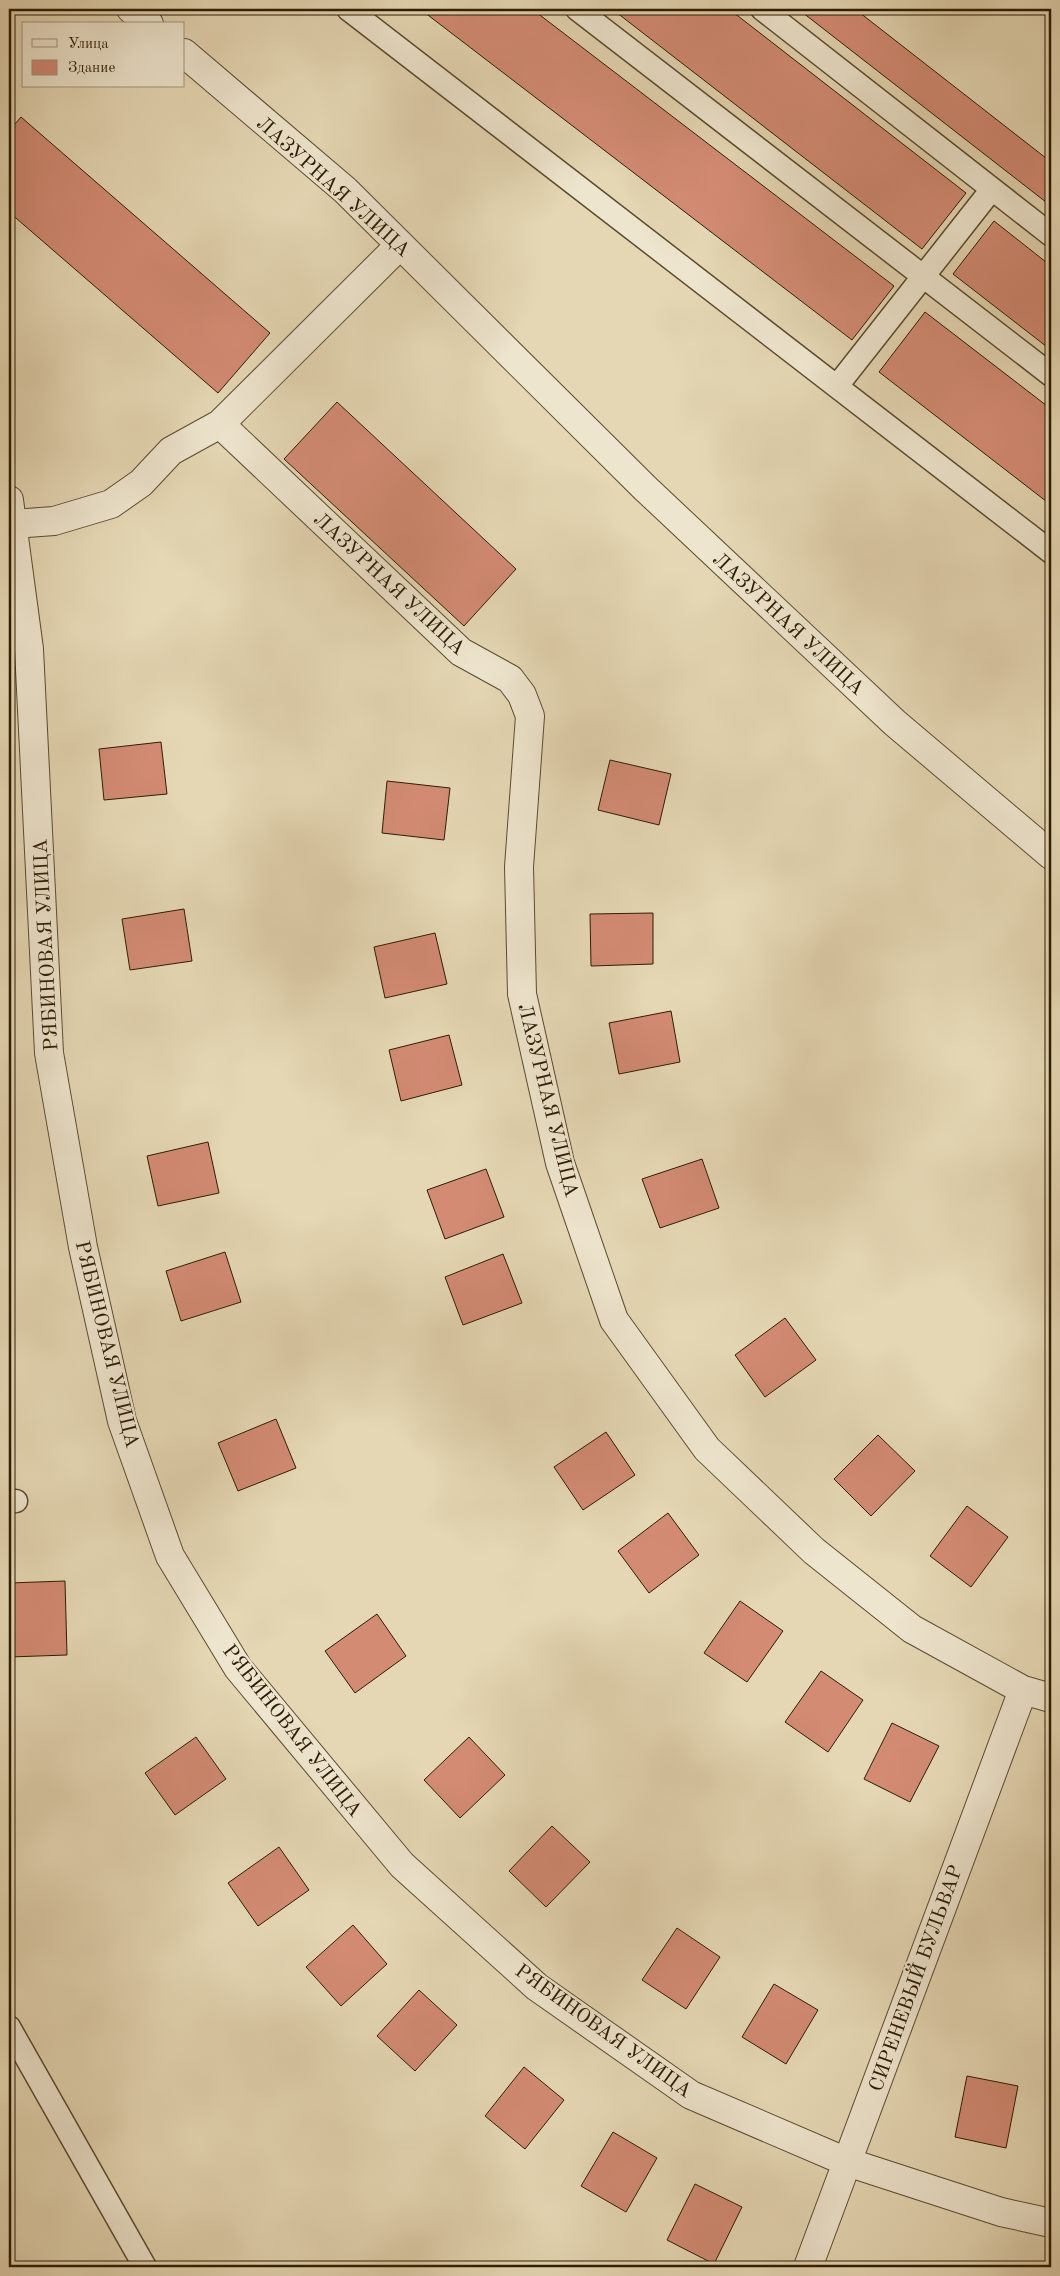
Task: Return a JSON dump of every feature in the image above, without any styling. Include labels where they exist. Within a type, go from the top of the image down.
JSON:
[{"type":"street","points":[[131,9],[147,22]]},
{"type":"street","name":"ЛАЗУРНАЯ УЛИЦА","points":[[185,54],[345,190],[645,488],[874,703],[1051,855]]},
{"type":"street","points":[[11,512],[54,521],[111,504],[141,483],[171,451],[220,424],[400,245]]},
{"type":"street","name":"ЛАЗУРНАЯ УЛИЦА","points":[[220,424],[461,652],[510,679],[522,695],[530,716],[519,867],[522,994],[560,1163],[614,1320],[707,1449],[814,1552],[912,1629],[1023,1690],[1051,1698]]},
{"type":"street","name":"РЯБИНОВАЯ УЛИЦА","points":[[11,512],[29,649],[49,1053],[84,1247],[122,1421],[170,1556],[238,1668],[402,1865],[537,1988],[691,2095],[847,2162],[1001,2212],[1051,2222]]},
{"type":"street","name":"СИРЕНЕВЫЙ БУЛЬВАР","points":[[808,2267],[1023,1690]]},
{"type":"lane","points":[[348,9],[1051,552]]},
{"type":"lane","points":[[577,9],[1051,375]]},
{"type":"lane","points":[[762,9],[1051,235]]},
{"type":"lane","points":[[837,386],[992,189]]},
{"type":"lane","points":[[9,2027],[145,2267]]},
{"type":"building","points":[[420,9],[532,9],[894,286],[852,340]]},
{"type":"building","points":[[612,9],[729,9],[966,193],[922,249]]},
{"type":"building","points":[[798,9],[855,9],[1051,162],[1051,206]]},
{"type":"building","points":[[21,117],[270,333],[218,393],[9,212],[9,131]]},
{"type":"building","points":[[994,221],[1051,266],[1051,350],[953,274]]},
{"type":"building","points":[[925,312],[1051,409],[1051,505],[879,372]]},
{"type":"building","points":[[337,402],[516,569],[464,626],[284,459]]},
{"type":"building","points":[[161,742],[167,794],[104,800],[99,749]]},
{"type":"building","points":[[610,760],[671,774],[659,825],[598,810]]},
{"type":"building","points":[[387,781],[450,788],[444,840],[382,833]]},
{"type":"building","points":[[184,909],[192,961],[130,970],[122,919]]},
{"type":"building","points":[[653,913],[653,964],[591,966],[590,914]]},
{"type":"building","points":[[435,933],[447,984],[385,998],[374,947]]},
{"type":"building","points":[[671,1011],[680,1062],[619,1074],[609,1023]]},
{"type":"building","points":[[449,1035],[462,1085],[401,1101],[389,1050]]},
{"type":"building","points":[[208,1142],[219,1193],[158,1206],[147,1156]]},
{"type":"building","points":[[702,1159],[719,1208],[660,1228],[642,1179]]},
{"type":"building","points":[[486,1169],[504,1217],[445,1239],[427,1190]]},
{"type":"building","points":[[225,1252],[241,1302],[181,1321],[166,1271]]},
{"type":"building","points":[[503,1254],[522,1303],[463,1325],[445,1277]]},
{"type":"building","points":[[785,1318],[816,1360],[765,1397],[735,1355]]},
{"type":"building","points":[[276,1419],[296,1468],[238,1491],[218,1443]]},
{"type":"building","points":[[606,1432],[635,1475],[583,1510],[554,1467]]},
{"type":"building","points":[[878,1435],[915,1471],[871,1516],[834,1479]]},
{"type":"building","points":[[967,1506],[1008,1537],[971,1587],[930,1556]]},
{"type":"building","points":[[668,1513],[699,1555],[649,1593],[618,1551]]},
{"type":"building","points":[[65,1581],[67,1655],[9,1657],[9,1583]]},
{"type":"building","points":[[740,1601],[783,1631],[747,1682],[704,1653]]},
{"type":"building","points":[[377,1614],[406,1656],[355,1693],[325,1651]]},
{"type":"building","points":[[821,1671],[863,1700],[828,1752],[785,1722]]},
{"type":"building","points":[[892,1723],[939,1746],[910,1802],[864,1779]]},
{"type":"building","points":[[196,1737],[226,1779],[175,1815],[145,1773]]},
{"type":"building","points":[[469,1737],[505,1775],[460,1818],[424,1780]]},
{"type":"building","points":[[552,1826],[590,1862],[546,1907],[509,1871]]},
{"type":"building","points":[[279,1847],[309,1890],[258,1926],[228,1883]]},
{"type":"building","points":[[353,1925],[387,1964],[341,2006],[306,1967]]},
{"type":"building","points":[[677,1928],[720,1957],[686,2009],[642,1980]]},
{"type":"building","points":[[774,1984],[818,2010],[786,2064],[742,2037]]},
{"type":"building","points":[[419,1990],[457,2025],[415,2071],[377,2036]]},
{"type":"building","points":[[524,2067],[564,2100],[525,2149],[485,2116]]},
{"type":"building","points":[[967,2076],[1018,2086],[1006,2148],[955,2137]]},
{"type":"building","points":[[613,2132],[657,2158],[626,2212],[581,2186]]},
{"type":"building","points":[[695,2184],[742,2207],[714,2264],[667,2240]]}]
